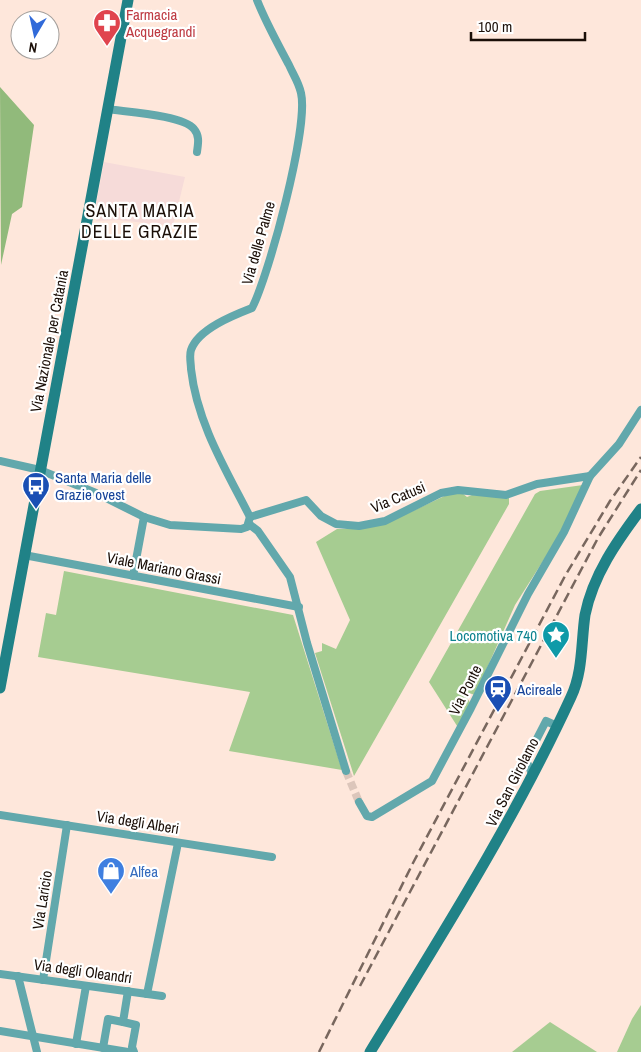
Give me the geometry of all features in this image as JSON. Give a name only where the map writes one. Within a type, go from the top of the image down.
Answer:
[{"type":"main road","name":"Via Nazionale per Catania","points":[[0,688],[128,0]]},
{"type":"main road","name":"Via San Girolamo","points":[[370,1052],[495,848],[533,776],[577,680],[585,616],[595,584],[617,542],[641,509]]},
{"type":"street","name":"Via delle Palme","points":[[249,520],[203,422],[193,389],[190,358],[192,347],[211,328],[226,317],[252,308],[255,302],[266,272],[299,138],[302,95],[258,0]]},
{"type":"street","points":[[107,109],[173,119],[189,124],[197,134],[197,152]]},
{"type":"street","points":[[590,476],[619,444],[641,410]]},
{"type":"street","name":"Via Catusi","points":[[0,461],[40,470],[96,493],[144,517],[179,525],[241,529],[249,520],[306,500],[321,516],[336,524],[359,526],[385,520],[441,493],[458,490],[506,495],[537,484],[590,476]]},
{"type":"street","name":"Via Ponte","points":[[359,802],[367,816],[372,817],[432,781],[472,708],[528,594],[564,532],[590,476]]},
{"type":"street","points":[[133,576],[144,517]]},
{"type":"street","points":[[249,520],[290,577],[346,771]]},
{"type":"street","name":"Viale Mariano Grassi","points":[[24,555],[299,607]]},
{"type":"street","points":[[533,776],[526,760],[546,721],[557,726]]},
{"type":"street","name":"Via degli Alberi","points":[[0,815],[272,857]]},
{"type":"street","name":"Via Laricio","points":[[44,980],[67,825]]},
{"type":"street","points":[[147,994],[178,842]]},
{"type":"street","name":"Via degli Oleandri","points":[[0,975],[162,996]]},
{"type":"street","points":[[18,976],[37,1052]]},
{"type":"street","points":[[67,1052],[72,1043],[86,986]]},
{"type":"street","points":[[123,1022],[128,992]]},
{"type":"street","points":[[103,1048],[108,1019],[136,1025],[132,1046],[134,1052]]},
{"type":"street","points":[[0,1031],[72,1043],[91,1049],[103,1048],[128,1052]]},
{"type":"shaded area","points":[[104,162],[185,177],[173,226],[118,220],[96,221],[97,218],[94,218],[98,212],[95,211]]},
{"type":"green space","points":[[0,87],[34,125],[22,207],[12,214],[1,265]]},
{"type":"green space","points":[[583,485],[562,531],[515,605],[475,695],[469,693],[467,698],[471,704],[459,729],[429,682],[535,494],[540,491]]},
{"type":"green space","points":[[451,493],[462,493],[467,497],[472,495],[509,498],[509,504],[354,776],[315,653],[322,651],[322,643],[336,649],[350,620],[316,542],[337,529],[361,529],[387,523]]},
{"type":"green space","points":[[64,571],[293,615],[342,770],[229,751],[250,692],[38,657],[46,613],[56,615]]},
{"type":"green space","points":[[641,1005],[641,1052],[617,1052],[632,1019]]},
{"type":"green space","points":[[550,1022],[597,1052],[512,1052]]},
{"type":"tunnel","points":[[346,771],[359,802]]},
{"type":"railway","points":[[319,1052],[413,863],[565,576],[610,501],[641,457]]},
{"type":"railway","points":[[360,986],[598,538],[641,470]]},
{"type":"place","name":"Farmacia Acquegrandi","points":[[107,47]]},
{"type":"place","name":"Santa Maria delle Grazie ovest","points":[[36,510]]},
{"type":"place","name":"Locomotiva 740","points":[[556,659]]},
{"type":"place","name":"Acireale","points":[[498,713]]},
{"type":"place","name":"Alfea","points":[[111,895]]},
{"type":"district","name":"SANTA MARIA DELLE GRAZIE","points":[[140,220]]}]
